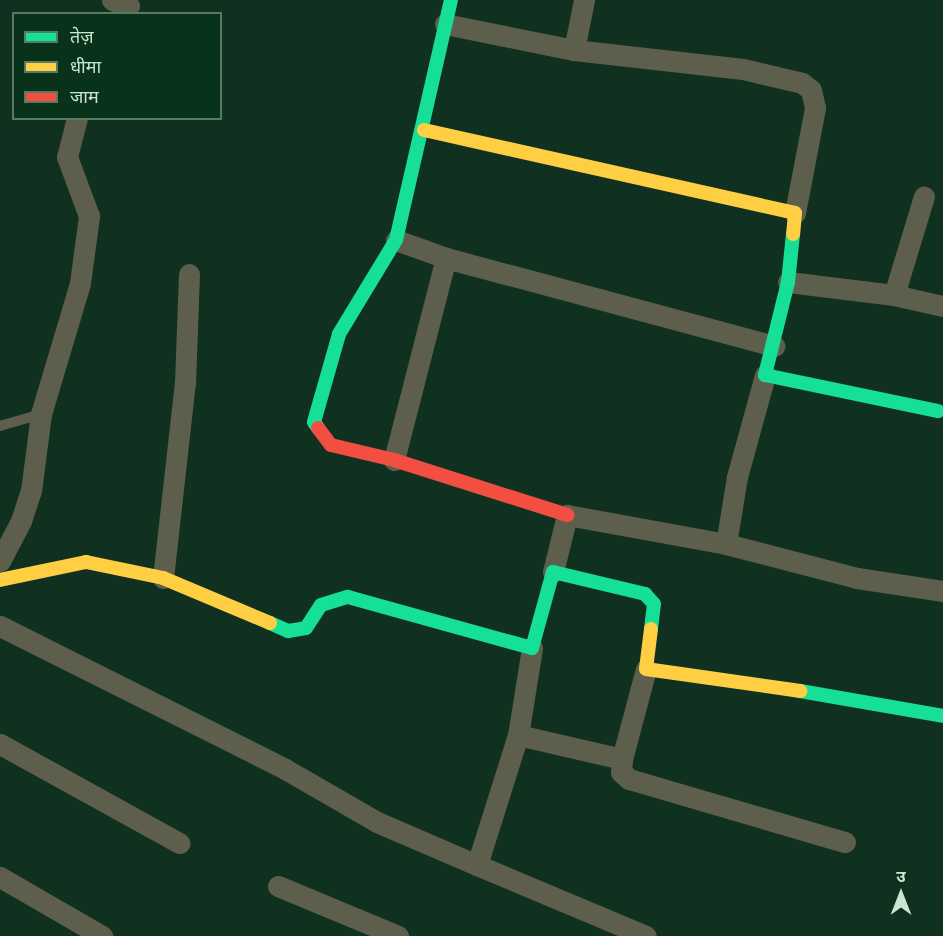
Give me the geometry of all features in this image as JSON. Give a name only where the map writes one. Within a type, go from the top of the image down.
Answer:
[{"type":"street","points":[[451,0],[424,130],[396,240],[339,334],[326,370],[314,422],[331,445],[394,460],[567,515],[726,544],[857,578],[943,591]]},
{"type":"street","points":[[574,50],[584,0]]},
{"type":"street","points":[[445,24],[574,50],[742,69],[796,81],[811,90],[815,108],[795,213],[788,282],[774,346],[737,477],[726,544]]},
{"type":"street","points":[[0,561],[21,521],[31,491],[41,414],[72,315],[85,254],[89,216],[68,157],[77,120]]},
{"type":"street","points":[[424,130],[795,213]]},
{"type":"street","points":[[894,295],[924,196]]},
{"type":"street","points":[[396,240],[446,258],[774,346]]},
{"type":"street","points":[[394,460],[446,258]]},
{"type":"street","points":[[163,578],[185,383],[189,274]]},
{"type":"street","points":[[788,282],[894,295],[943,306]]},
{"type":"street","points":[[765,375],[938,411]]},
{"type":"street","points":[[477,865],[518,735],[532,648],[567,515]]},
{"type":"street","points":[[0,580],[86,562],[163,578],[288,631],[306,628],[321,605],[348,597],[532,648]]},
{"type":"street","points":[[553,572],[645,594],[654,604],[646,669],[622,759],[621,772],[629,778],[845,842]]},
{"type":"street","points":[[0,626],[285,769],[377,822],[646,936]]},
{"type":"street","points":[[646,669],[885,703],[943,716]]},
{"type":"street","points":[[518,735],[622,759]]},
{"type":"street","points":[[0,744],[179,843]]},
{"type":"street","points":[[0,877],[102,936]]},
{"type":"street","points":[[278,886],[398,936]]},
{"type":"lane","points":[[0,426],[41,414]]},
{"type":"traffic: fast","points":[[318,428],[314,422],[339,334],[396,240],[451,0]]},
{"type":"traffic: fast","points":[[793,234],[788,282],[765,375],[938,411]]},
{"type":"traffic: fast","points":[[270,623],[288,631],[306,628],[321,605],[348,597],[532,648],[553,572],[645,594],[654,604],[651,629]]},
{"type":"traffic: fast","points":[[800,691],[943,716]]},
{"type":"traffic: slow","points":[[424,130],[795,213],[793,234]]},
{"type":"traffic: slow","points":[[0,580],[86,562],[163,578],[270,623]]},
{"type":"traffic: slow","points":[[651,629],[646,669],[800,691]]},
{"type":"traffic: jam","points":[[318,428],[331,445],[394,460],[567,515]]}]
